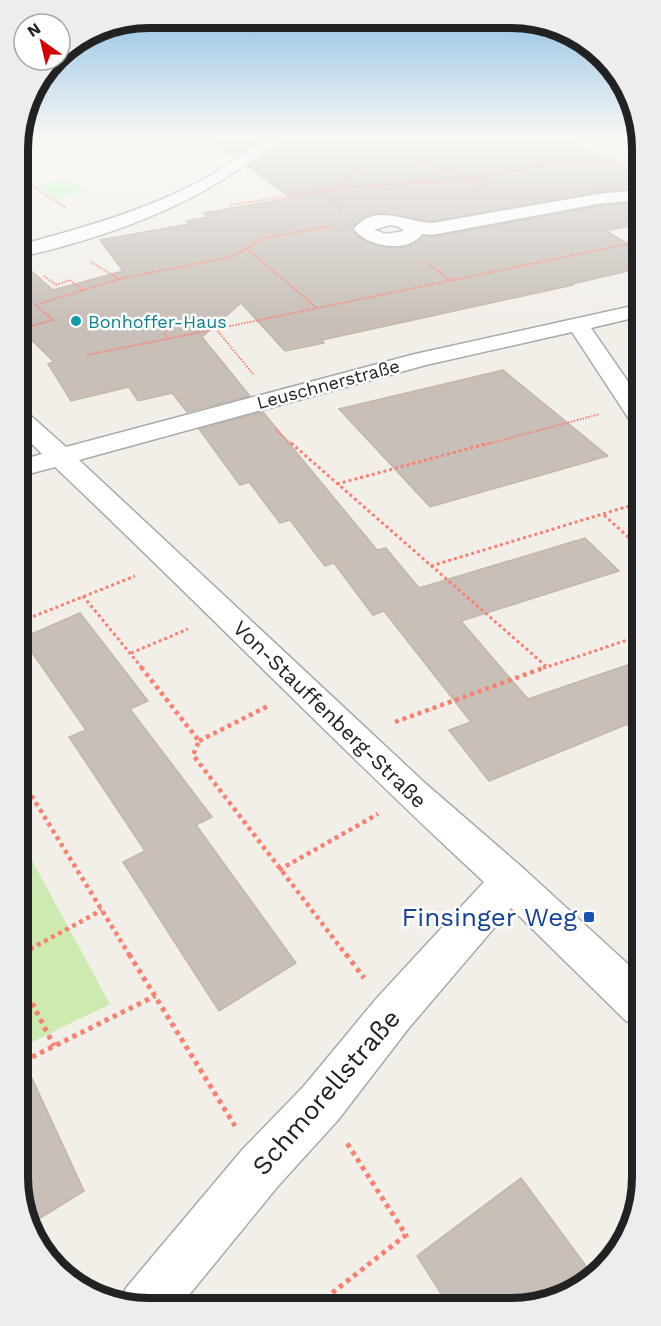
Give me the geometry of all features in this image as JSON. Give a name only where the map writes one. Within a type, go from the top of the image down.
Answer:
[{"type":"street","points":[[29,247],[96,228],[174,199]]},
{"type":"street","points":[[365,227],[372,222],[390,220],[404,222],[414,228],[432,229],[599,199]]},
{"type":"street","name":"Leuschnerstraße","points":[[29,466],[423,359],[632,312]]},
{"type":"street","points":[[578,324],[632,405]]},
{"type":"street","name":"Von-Stauffenberg-Straße","points":[[29,427],[172,561],[413,794],[510,881],[632,997]]},
{"type":"street","name":"Schmorellstraße","points":[[152,1298],[260,1168],[321,1103],[392,1014],[510,881]]},
{"type":"path","points":[[52,199],[96,228]]},
{"type":"path","points":[[167,202],[196,210],[269,199]]},
{"type":"path","points":[[29,327],[53,320],[35,305],[119,279],[231,257],[264,238],[329,226],[365,227]]},
{"type":"path","points":[[87,355],[632,243]]},
{"type":"path","points":[[246,248],[317,308]]},
{"type":"path","points":[[42,274],[56,285],[70,280],[84,291]]},
{"type":"path","points":[[216,329],[274,398]]},
{"type":"path","points":[[164,333],[168,339]]},
{"type":"path","points":[[250,404],[337,484],[547,667]]},
{"type":"path","points":[[337,484],[632,410]]},
{"type":"path","points":[[431,566],[632,505]]},
{"type":"path","points":[[603,514],[632,541]]},
{"type":"path","points":[[29,618],[172,561]]},
{"type":"path","points":[[83,596],[184,719],[199,741]]},
{"type":"path","points":[[131,653],[225,614]]},
{"type":"path","points":[[354,735],[632,638]]},
{"type":"path","points":[[303,689],[199,741],[193,755],[279,870],[392,1014]]},
{"type":"path","points":[[28,792],[260,1168]]},
{"type":"path","points":[[279,870],[413,794]]},
{"type":"path","points":[[28,949],[102,910]]},
{"type":"path","points":[[28,995],[54,1046]]},
{"type":"path","points":[[28,1059],[155,996]]},
{"type":"path","points":[[321,1103],[406,1235],[326,1298]]},
{"type":"green space","points":[[28,854],[110,1004],[28,1044]]},
{"type":"building","points":[[286,199],[559,199],[432,221],[380,213],[361,219],[352,227],[352,231],[367,242],[398,248],[409,246],[423,236],[432,237],[598,206],[632,203],[632,225],[606,231],[632,246],[632,270],[322,340],[324,343],[285,351],[241,303],[202,337],[250,396],[187,412],[172,393],[138,401],[129,387],[71,401],[48,364],[54,362],[29,338],[29,269],[53,290],[123,271],[100,240],[189,224],[186,221],[208,217],[204,213]]},
{"type":"building","points":[[503,370],[608,456],[430,507],[339,409]]},
{"type":"building","points":[[263,412],[377,550],[386,548],[419,588],[585,538],[619,571],[461,621],[528,699],[632,663],[632,722],[489,781],[449,730],[471,722],[384,611],[373,615],[334,563],[325,566],[290,520],[280,523],[249,482],[240,485],[199,429]]},
{"type":"building","points":[[80,613],[148,701],[130,709],[212,817],[196,825],[296,963],[219,1011],[123,862],[145,851],[69,737],[86,730],[29,647],[29,635]]},
{"type":"building","points":[[28,1070],[84,1191],[37,1220],[28,1177]]},
{"type":"building","points":[[521,1178],[589,1270],[565,1285],[543,1293],[512,1298],[444,1298],[417,1256]]},
{"type":"place","name":"Bonhoffer-Haus","points":[[76,321]]},
{"type":"place","name":"Finsinger Weg","points":[[589,917]]}]
